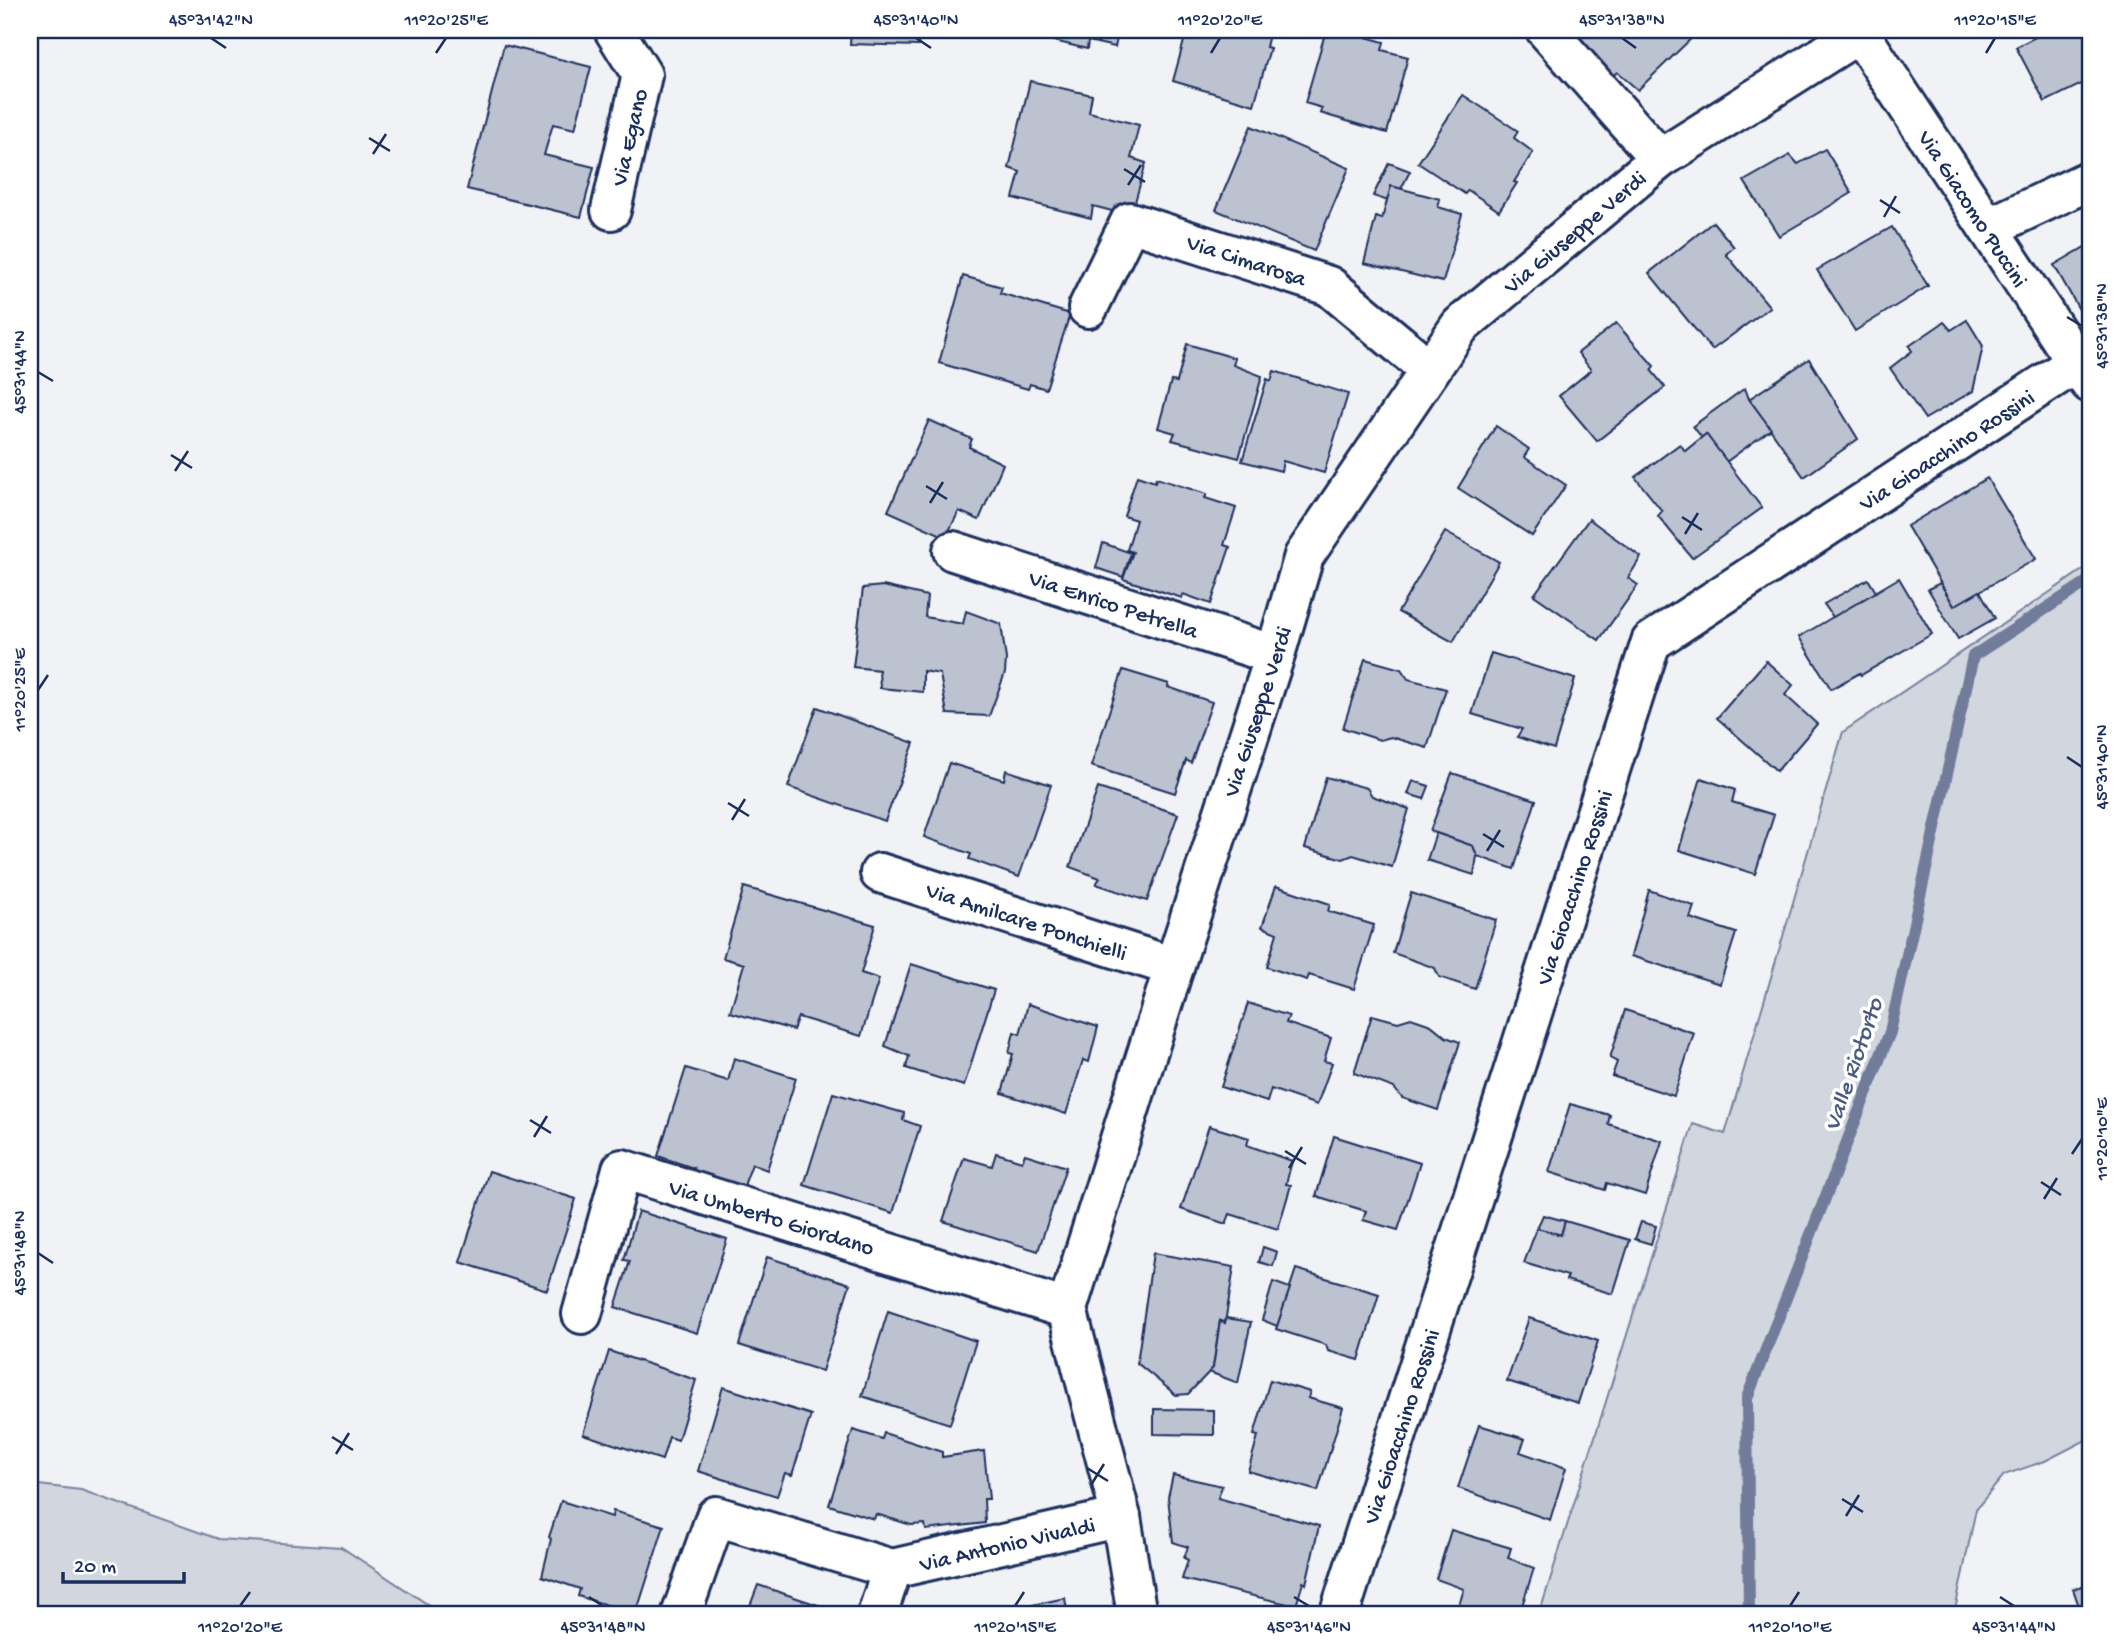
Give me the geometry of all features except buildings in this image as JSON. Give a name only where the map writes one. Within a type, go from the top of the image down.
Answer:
[{"type":"street","name":"Via Egano","points":[[611,210],[642,75],[614,30]]},
{"type":"street","points":[[1546,30],[1660,159]]},
{"type":"street","name":"Via Giuseppe Verdi","points":[[1067,1309],[1275,656],[1304,556],[1460,326],[1660,159],[1861,31]]},
{"type":"street","name":"Via Giacomo Puccini","points":[[1861,31],[2083,373]]},
{"type":"street","points":[[1988,228],[2090,180]]},
{"type":"street","name":"Via Cimarosa","points":[[1088,308],[1130,222],[1329,286],[1430,370]]},
{"type":"street","name":"Via Gioacchino Rossini","points":[[1339,1615],[1651,642],[2083,373]]},
{"type":"street","name":"Via Enrico Petrella","points":[[953,551],[1275,656]]},
{"type":"street","name":"Via Amilcare Ponchielli","points":[[880,873],[1174,967]]},
{"type":"street","name":"Via Umberto Giordano","points":[[582,1314],[622,1169],[1067,1309]]},
{"type":"street","points":[[1067,1309],[1121,1517],[1137,1615]]},
{"type":"street","name":"Via Antonio Vivaldi","points":[[681,1615],[716,1517],[892,1569],[1121,1517]]},
{"type":"street","name":"Via Antonio Vivaldi","points":[[877,1615],[892,1569]]},
{"type":"shaded area","points":[[2090,565],[2090,1438],[2045,1461],[2004,1475],[1976,1509],[1954,1615],[1539,1615],[1693,1124],[1725,1134],[1843,732]]},
{"type":"shaded area","points":[[30,1484],[81,1490],[218,1539],[341,1547],[436,1610],[438,1615],[30,1615]]},
{"type":"waterway","name":"Valle Riotorto","points":[[1749,1615],[1747,1398],[1890,1032],[1973,656],[2090,580]]}]
